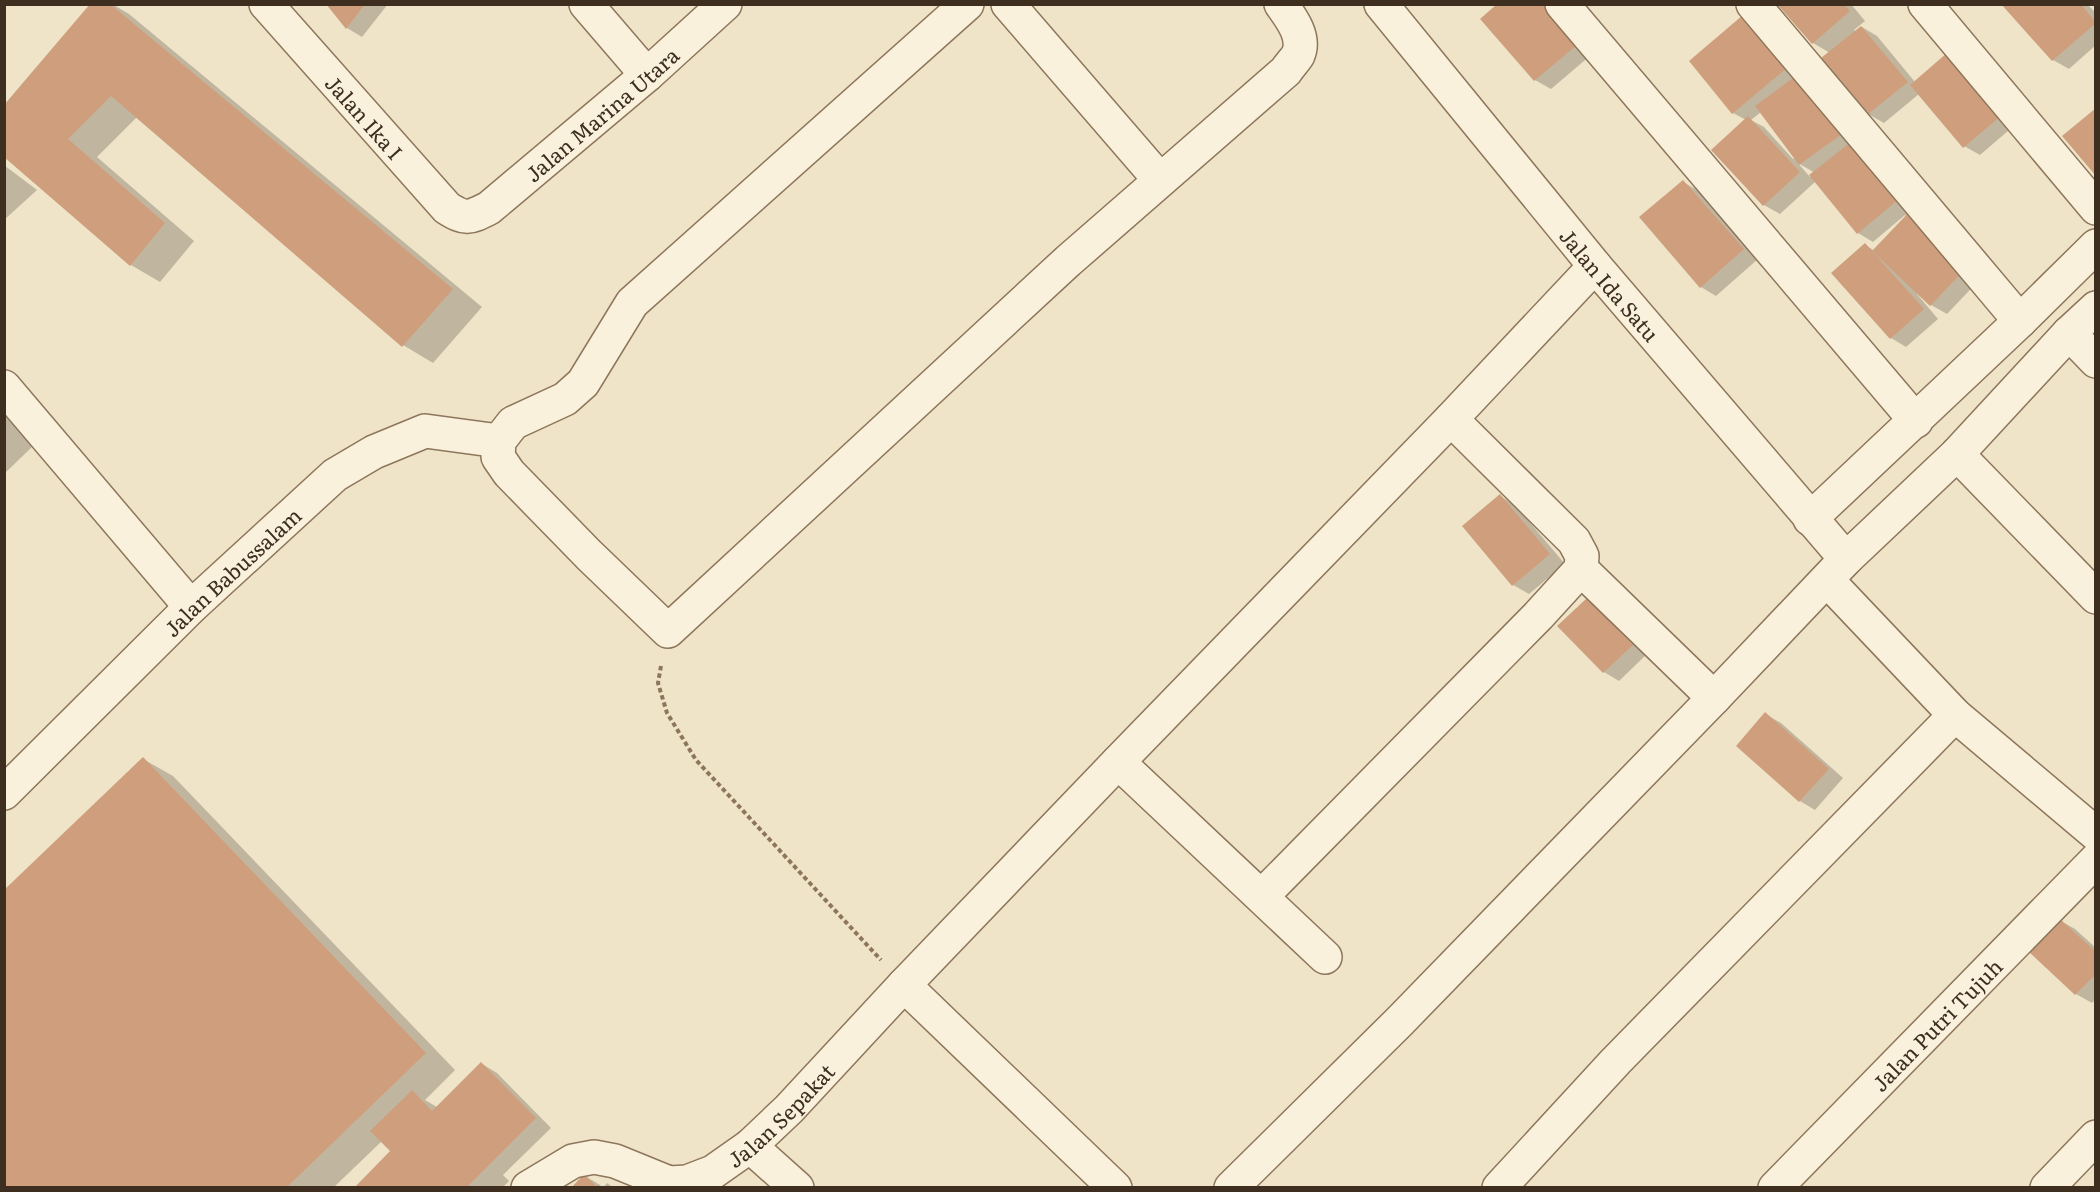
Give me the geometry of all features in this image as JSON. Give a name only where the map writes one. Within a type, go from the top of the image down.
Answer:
[{"type":"street","name":"Jalan Ika I","points":[[266,4],[447,208],[461,217],[472,217]]},
{"type":"street","points":[[586,4],[647,75]]},
{"type":"street","name":"Jalan Marina Utara","points":[[472,217],[489,208],[647,75],[725,4]]},
{"type":"street","points":[[967,4],[632,303],[583,383],[565,399],[513,423],[499,441],[498,458],[509,473],[668,631],[1059,269],[1286,71],[1298,54],[1300,42],[1292,20],[1281,4]]},
{"type":"street","points":[[1008,4],[1160,180]]},
{"type":"street","name":"Jalan Ida Satu","points":[[1381,4],[1595,266],[1810,519],[1836,569],[1955,715],[2096,834]]},
{"type":"street","points":[[1562,4],[1916,421]]},
{"type":"street","points":[[1753,4],[2020,321]]},
{"type":"street","points":[[1925,4],[2096,208]]},
{"type":"street","points":[[1810,519],[1916,421],[2096,246]]},
{"type":"street","name":"Jalan Sepakat","points":[[528,1188],[573,1161],[594,1157],[615,1161],[669,1183],[687,1182],[713,1172],[750,1146],[789,1109],[904,985],[1118,762],[1452,419],[1595,266]]},
{"type":"street","points":[[1232,1188],[1399,1022],[1836,569],[1957,454],[2069,333],[2096,308]]},
{"type":"street","points":[[2069,333],[2096,361]]},
{"type":"street","points":[[4,387],[191,607]]},
{"type":"street","points":[[1262,896],[1538,616],[1581,569],[1582,556],[1574,541],[1452,419]]},
{"type":"street","name":"Jalan Babussalam","points":[[4,793],[191,607],[336,475],[374,452],[425,431],[499,441]]},
{"type":"street","points":[[1957,454],[2096,597]]},
{"type":"street","points":[[1581,569],[1714,698]]},
{"type":"street","points":[[1499,1188],[1624,1053],[1955,715]]},
{"type":"street","points":[[1118,762],[1325,957]]},
{"type":"street","name":"Jalan Putri Tujuh","points":[[1775,1188],[2096,860]]},
{"type":"street","points":[[904,985],[1115,1188]]},
{"type":"street","points":[[2047,1188],[2096,1137]]},
{"type":"street","points":[[750,1146],[797,1188]]},
{"type":"path","points":[[668,631],[658,683],[667,713],[696,760],[904,985]]},
{"type":"building","points":[[90,4],[110,4],[453,289],[402,347],[111,96],[68,139],[165,223],[130,266],[4,157],[4,105]]},
{"type":"building","points":[[326,4],[365,4],[346,29]]},
{"type":"building","points":[[1497,4],[1542,4],[1577,45],[1534,81],[1480,19]]},
{"type":"building","points":[[1777,4],[1844,4],[1850,11],[1812,44]]},
{"type":"building","points":[[2001,4],[2081,4],[2096,23],[2052,61]]},
{"type":"building","points":[[1743,15],[1787,68],[1732,114],[1689,61]]},
{"type":"building","points":[[1861,26],[1908,82],[1867,115],[1821,58]]},
{"type":"building","points":[[1955,46],[2009,109],[1963,148],[1910,85]]},
{"type":"building","points":[[1805,69],[1849,129],[1799,165],[1755,106]]},
{"type":"building","points":[[2096,108],[2096,176],[2062,136]]},
{"type":"building","points":[[1748,116],[1800,172],[1763,206],[1711,150]]},
{"type":"building","points":[[1852,141],[1899,199],[1857,234],[1809,175]]},
{"type":"building","points":[[1683,180],[1744,249],[1700,288],[1639,217]]},
{"type":"building","points":[[1912,209],[1970,264],[1930,306],[1872,251]]},
{"type":"building","points":[[1865,243],[1924,309],[1890,339],[1831,273]]},
{"type":"building","points":[[1500,494],[1550,554],[1512,586],[1462,526]]},
{"type":"building","points":[[1587,598],[1633,645],[1603,673],[1557,626]]},
{"type":"building","points":[[1765,712],[1829,769],[1799,802],[1736,746]]},
{"type":"building","points":[[143,757],[426,1053],[286,1188],[4,1188],[4,890]]},
{"type":"building","points":[[2059,918],[2096,952],[2096,974],[2075,995],[2028,951]]},
{"type":"building","points":[[481,1062],[536,1118],[466,1188],[354,1188],[390,1151],[370,1131],[412,1090],[432,1111]]},
{"type":"building","points":[[584,1174],[598,1188],[571,1188]]}]
